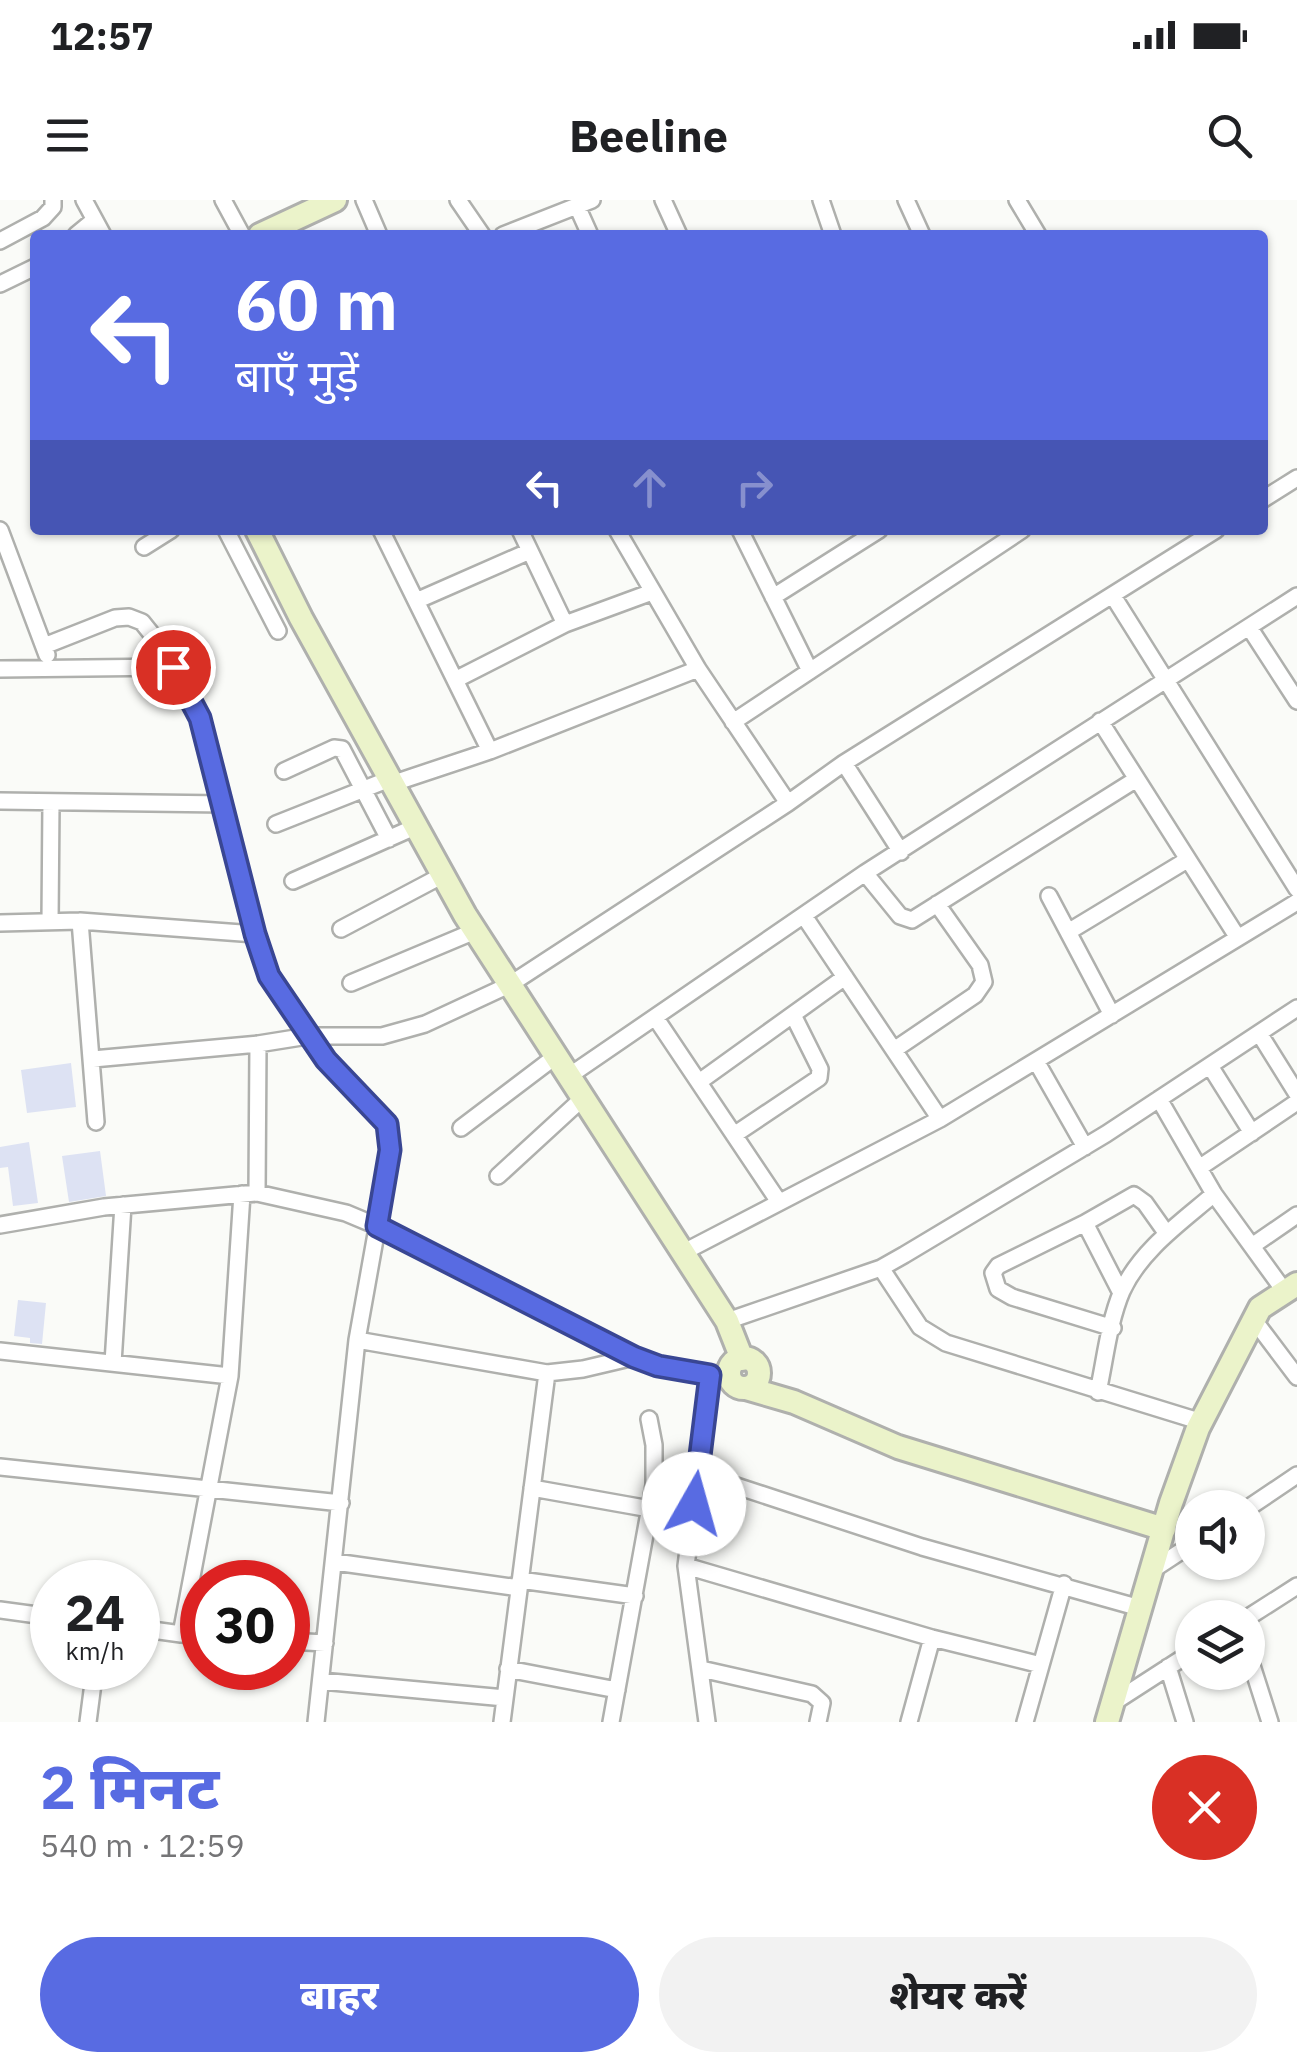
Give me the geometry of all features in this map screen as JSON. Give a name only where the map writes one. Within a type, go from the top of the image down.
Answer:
[{"type":"street","points":[[0,240],[42,218],[53,207],[53,200]]},
{"type":"street","points":[[84,200],[100,230]]},
{"type":"street","points":[[223,200],[239,230]]},
{"type":"street","points":[[271,230],[335,200]]},
{"type":"street","points":[[364,200],[378,230]]},
{"type":"street","points":[[458,200],[479,230]]},
{"type":"street","points":[[663,200],[676,230]]},
{"type":"street","points":[[822,200],[832,230]]},
{"type":"street","points":[[906,200],[920,230]]},
{"type":"street","points":[[1017,200],[1035,230]]},
{"type":"street","points":[[516,230],[584,203],[589,230]]},
{"type":"street","points":[[82,230],[93,220]]},
{"type":"street","points":[[0,284],[30,269]]},
{"type":"street","points":[[1268,496],[1297,478]]},
{"type":"street","points":[[0,530],[52,668]]},
{"type":"street","points":[[144,547],[163,535]]},
{"type":"street","points":[[229,535],[278,630]]},
{"type":"street","points":[[260,535],[300,618],[475,931],[727,1321],[730,1373],[697,1473],[686,1566],[707,1722]]},
{"type":"street","points":[[384,535],[490,751]]},
{"type":"street","points":[[522,535],[565,624]]},
{"type":"street","points":[[620,535],[698,669],[788,803]]},
{"type":"street","points":[[743,535],[810,671]]},
{"type":"street","points":[[774,597],[871,535]]},
{"type":"street","points":[[733,722],[1009,535]]},
{"type":"street","points":[[93,1059],[308,1036],[357,1037],[402,1032],[510,985],[844,763],[1208,535]]},
{"type":"street","points":[[416,601],[530,552]]},
{"type":"street","points":[[455,680],[565,624],[652,592]]},
{"type":"street","points":[[1113,596],[1297,889]]},
{"type":"street","points":[[461,1128],[562,1066],[655,1017],[865,874],[1297,596]]},
{"type":"street","points":[[44,646],[116,618],[129,616],[142,622],[173,667],[200,718],[269,976],[326,1060],[387,1124],[390,1150],[357,1340],[316,1722]]},
{"type":"street","points":[[1249,627],[1290,676],[1297,701]]},
{"type":"street","points":[[0,669],[173,667]]},
{"type":"street","points":[[276,824],[364,789],[490,751],[698,669]]},
{"type":"street","points":[[1100,721],[1238,938]]},
{"type":"street","points":[[284,770],[338,748],[345,752],[389,838]]},
{"type":"street","points":[[844,763],[901,852]]},
{"type":"street","points":[[865,874],[908,921],[1135,780]]},
{"type":"street","points":[[0,800],[224,804]]},
{"type":"street","points":[[50,922],[51,802]]},
{"type":"street","points":[[293,880],[417,826]]},
{"type":"street","points":[[1068,932],[1187,860]]},
{"type":"street","points":[[342,929],[444,875]]},
{"type":"street","points":[[1049,896],[1112,1014]]},
{"type":"street","points":[[682,1252],[940,1119],[1297,902]]},
{"type":"street","points":[[894,1050],[975,995],[984,982],[980,966],[938,904]]},
{"type":"street","points":[[804,916],[940,1119]]},
{"type":"street","points":[[0,923],[80,921],[255,934]]},
{"type":"street","points":[[80,921],[96,1122]]},
{"type":"street","points":[[350,983],[475,931]]},
{"type":"street","points":[[699,1082],[845,978]]},
{"type":"street","points":[[727,1321],[880,1268],[1085,1147],[1297,1008]]},
{"type":"street","points":[[734,1135],[819,1078],[820,1068],[793,1015]]},
{"type":"street","points":[[655,1017],[780,1202]]},
{"type":"street","points":[[1259,1033],[1297,1094]]},
{"type":"street","points":[[195,1560],[230,1376],[250,1194],[258,1044]]},
{"type":"street","points":[[1036,1061],[1085,1147]]},
{"type":"street","points":[[1210,1066],[1252,1133]]},
{"type":"street","points":[[498,1176],[583,1098]]},
{"type":"street","points":[[1110,1712],[1164,1528],[1202,1422],[1260,1308],[1291,1288],[1252,1246],[1214,1194],[1159,1100]]},
{"type":"street","points":[[1199,1168],[1297,1102]]},
{"type":"street","points":[[0,1225],[124,1205],[250,1194],[346,1213],[634,1357],[658,1366],[730,1373],[898,1447],[1164,1528]]},
{"type":"street","points":[[1098,1392],[1121,1293],[1144,1258],[1214,1194]]},
{"type":"street","points":[[1112,1328],[1012,1298],[998,1289],[992,1278],[998,1266],[1085,1224],[1134,1195],[1145,1202],[1167,1234]]},
{"type":"street","points":[[113,1364],[124,1205]]},
{"type":"street","points":[[1252,1246],[1297,1216]]},
{"type":"street","points":[[1085,1224],[1121,1293]]},
{"type":"street","points":[[880,1268],[911,1316],[932,1336],[961,1350],[1202,1422]]},
{"type":"street","points":[[1254,1320],[1297,1376]]},
{"type":"street","points":[[357,1340],[547,1372],[634,1357]]},
{"type":"street","points":[[0,1352],[230,1376]]},
{"type":"street","points":[[502,1722],[547,1372]]},
{"type":"street","points":[[611,1722],[656,1473],[649,1418]]},
{"type":"street","points":[[0,1467],[341,1503]]},
{"type":"street","points":[[697,1473],[922,1546],[1140,1608]]},
{"type":"street","points":[[1265,1497],[1297,1475]]},
{"type":"street","points":[[532,1488],[650,1509]]},
{"type":"street","points":[[1152,1571],[1175,1555]]},
{"type":"street","points":[[335,1562],[635,1596]]},
{"type":"street","points":[[686,1566],[932,1638],[1041,1665]]},
{"type":"street","points":[[1024,1722],[1064,1584]]},
{"type":"street","points":[[1265,1606],[1293,1588],[1297,1608]]},
{"type":"street","points":[[0,1610],[30,1614]]},
{"type":"street","points":[[909,1722],[932,1638]]},
{"type":"street","points":[[310,1642],[325,1643]]},
{"type":"street","points":[[1110,1712],[1175,1663]]},
{"type":"street","points":[[1168,1667],[1184,1722]]},
{"type":"street","points":[[508,1669],[617,1690]]},
{"type":"street","points":[[701,1669],[812,1694],[822,1704],[818,1722]]},
{"type":"street","points":[[321,1681],[505,1698]]},
{"type":"street","points":[[88,1722],[92,1690]]},
{"type":"street","points":[[1260,1690],[1270,1722]]},
{"type":"building","points":[[71,1063],[76,1107],[27,1113],[21,1070]]},
{"type":"building","points":[[29,1142],[38,1203],[13,1206],[8,1167],[0,1168],[0,1147]]},
{"type":"building","points":[[100,1151],[106,1196],[69,1202],[62,1156]]},
{"type":"building","points":[[18,1300],[46,1303],[42,1344],[14,1336]]},
{"type":"route","points":[[173,667],[200,718],[269,976],[326,1060],[387,1124],[390,1150],[377,1226],[634,1357],[658,1366],[710,1375],[694,1504]]}]
